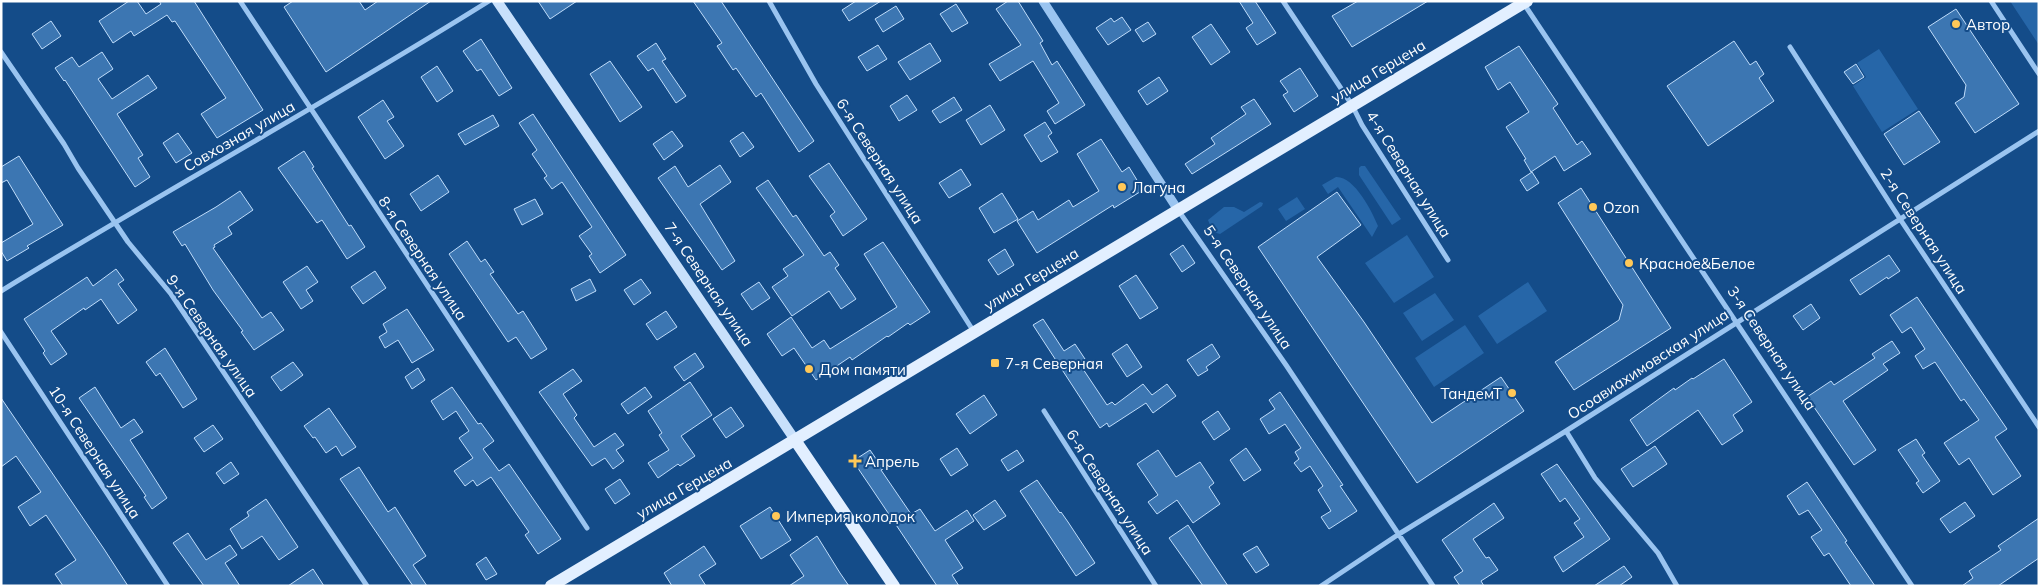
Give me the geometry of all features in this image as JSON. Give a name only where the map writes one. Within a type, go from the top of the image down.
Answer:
[{"type":"main road","name":"7-я Северная улица","points":[[497,1],[894,586]]},
{"type":"main road","name":"улица Герцена","points":[[551,586],[1525,2]]},
{"type":"street","name":"8-я Северная улица","points":[[240,1],[587,528]]},
{"type":"street","name":"Совхозная улица","points":[[1,291],[115,221],[310,110],[489,1]]},
{"type":"street","name":"6-я Северная улица","points":[[769,1],[816,84],[974,332]]},
{"type":"street","name":"5-я Северная улица","points":[[1043,1],[1178,210],[1269,341],[1433,586]]},
{"type":"street","name":"4-я Северная улица","points":[[1284,1],[1352,105],[1362,124],[1448,260]]},
{"type":"street","points":[[1991,1],[2039,74]]},
{"type":"street","name":"3-я Северная улица","points":[[1525,2],[1912,586]]},
{"type":"street","name":"2-я Северная улица","points":[[1790,47],[1900,219],[2039,427]]},
{"type":"street","name":"9-я Северная улица","points":[[1,52],[140,259],[171,294],[367,586]]},
{"type":"street","name":"Осоавиахимовская улица","points":[[1321,586],[1399,534],[1566,431],[2039,131]]},
{"type":"street","name":"10-я Северная улица","points":[[1,332],[168,586]]},
{"type":"street","name":"6-я Северная улица","points":[[1044,412],[1156,586]]},
{"type":"street","points":[[1566,431],[1595,478],[1658,553],[1677,586]]},
{"type":"shaded area","points":[[2010,1],[2039,1],[2039,45]]},
{"type":"shaded area","points":[[1879,49],[1918,109],[1882,132],[1853,86],[1866,77],[1857,63]]},
{"type":"shaded area","points":[[1365,166],[1401,219],[1392,225],[1359,175],[1359,168]]},
{"type":"shaded area","points":[[1336,177],[1343,178],[1356,188],[1367,204],[1378,226],[1372,237],[1338,187],[1328,194],[1322,185]]},
{"type":"shaded area","points":[[1297,197],[1305,209],[1286,221],[1278,209]]},
{"type":"shaded area","points":[[1260,202],[1263,203],[1262,206],[1220,234],[1213,232],[1208,220],[1224,207],[1234,207],[1244,212]]},
{"type":"shaded area","points":[[1407,235],[1434,277],[1394,303],[1365,263]]},
{"type":"shaded area","points":[[1528,282],[1547,311],[1497,344],[1478,316]]},
{"type":"shaded area","points":[[1435,293],[1454,320],[1422,341],[1403,313]]},
{"type":"shaded area","points":[[1465,325],[1484,353],[1434,387],[1415,358]]},
{"type":"building","points":[[129,1],[137,1],[146,14],[161,4],[159,1],[194,1],[263,110],[217,138],[201,114],[226,98],[175,21],[172,22],[167,15],[134,36],[131,31],[113,43],[99,21]]},
{"type":"building","points":[[293,1],[359,1],[365,10],[378,1],[431,1],[326,72],[284,7]]},
{"type":"building","points":[[538,1],[577,1],[550,19]]},
{"type":"building","points":[[693,1],[721,1],[814,141],[799,152],[761,93],[756,97],[736,68],[733,70],[717,46],[722,43]]},
{"type":"building","points":[[856,1],[881,1],[849,21],[842,10]]},
{"type":"building","points":[[1008,1],[1018,1],[1043,41],[1040,43],[1052,65],[1057,61],[1085,105],[1055,124],[1047,111],[1059,103],[1033,61],[1000,81],[989,64],[1021,45],[996,9]]},
{"type":"building","points":[[1239,1],[1255,1],[1276,33],[1257,45],[1246,28],[1253,23]]},
{"type":"building","points":[[1358,1],[1428,1],[1352,47],[1332,16]]},
{"type":"building","points":[[956,4],[968,23],[952,32],[940,14]]},
{"type":"building","points":[[896,6],[904,19],[883,32],[875,19]]},
{"type":"building","points":[[1956,9],[2019,104],[1975,133],[1955,103],[1964,97],[1966,85],[1928,27]]},
{"type":"building","points":[[1122,17],[1131,30],[1108,45],[1096,28],[1111,18],[1114,22]]},
{"type":"building","points":[[51,21],[61,36],[42,49],[32,34]]},
{"type":"building","points":[[1148,22],[1156,34],[1143,42],[1135,30]]},
{"type":"building","points":[[1211,24],[1230,52],[1211,65],[1192,37]]},
{"type":"building","points":[[481,39],[512,88],[499,96],[481,69],[477,71],[463,51]]},
{"type":"building","points":[[1734,41],[1750,65],[1756,61],[1764,74],[1759,78],[1774,101],[1708,146],[1667,86]]},
{"type":"building","points":[[656,43],[666,59],[662,61],[686,96],[676,103],[653,68],[648,71],[637,56]]},
{"type":"building","points":[[930,43],[941,61],[910,80],[898,62]]},
{"type":"building","points":[[878,45],[887,59],[867,71],[858,57]]},
{"type":"building","points":[[1519,46],[1558,104],[1553,108],[1577,145],[1582,141],[1591,154],[1564,171],[1555,156],[1531,172],[1524,160],[1526,159],[1506,127],[1529,112],[1510,82],[1498,90],[1485,67]]},
{"type":"building","points":[[102,52],[113,69],[98,79],[112,99],[148,75],[157,88],[117,114],[143,155],[138,158],[150,177],[135,187],[65,80],[55,68],[72,57],[79,67]]},
{"type":"building","points":[[610,61],[642,107],[620,122],[590,74]]},
{"type":"building","points":[[1856,64],[1864,77],[1853,84],[1844,72]]},
{"type":"building","points":[[437,66],[453,91],[437,102],[421,77]]},
{"type":"building","points":[[1300,68],[1318,96],[1294,112],[1283,95],[1288,92],[1280,81]]},
{"type":"building","points":[[1159,77],[1168,91],[1147,105],[1138,91]]},
{"type":"building","points":[[907,95],[917,110],[899,121],[890,106]]},
{"type":"building","points":[[954,97],[962,110],[940,123],[932,111]]},
{"type":"building","points":[[1254,99],[1271,124],[1192,174],[1185,164],[1215,144],[1211,138],[1246,114],[1241,107]]},
{"type":"building","points":[[383,100],[394,117],[387,121],[404,146],[385,159],[358,117]]},
{"type":"building","points":[[990,105],[1005,130],[981,145],[966,120]]},
{"type":"building","points":[[1919,111],[1940,142],[1904,165],[1884,134]]},
{"type":"building","points":[[533,114],[626,255],[600,273],[589,256],[592,254],[579,236],[592,227],[562,182],[552,189],[544,178],[547,176],[532,154],[537,150],[519,123]]},
{"type":"building","points":[[493,115],[499,126],[465,145],[458,134]]},
{"type":"building","points":[[1045,122],[1052,133],[1048,136],[1058,152],[1041,162],[1024,135]]},
{"type":"building","points":[[672,131],[683,146],[664,160],[653,144]]},
{"type":"building","points":[[743,132],[754,147],[740,157],[730,141]]},
{"type":"building","points":[[178,133],[192,153],[176,163],[163,143]]},
{"type":"building","points":[[1101,139],[1122,172],[1129,167],[1143,190],[1114,208],[1113,205],[1037,253],[1017,221],[1033,211],[1038,220],[1069,200],[1073,207],[1099,191],[1077,154]]},
{"type":"building","points":[[304,151],[314,167],[312,168],[349,226],[351,225],[365,247],[347,259],[322,220],[317,223],[278,168]]},
{"type":"building","points":[[19,156],[63,225],[27,246],[29,248],[7,261],[1,251],[1,243],[33,224],[7,180],[1,183],[1,167]]},
{"type":"building","points":[[829,163],[867,219],[843,236],[830,216],[835,212],[809,176]]},
{"type":"building","points":[[720,165],[731,182],[700,204],[735,261],[722,270],[658,178],[675,166],[688,187]]},
{"type":"building","points":[[961,169],[971,185],[949,198],[939,183]]},
{"type":"building","points":[[1532,172],[1539,183],[1527,191],[1520,180]]},
{"type":"building","points":[[438,175],[449,192],[421,211],[410,194]]},
{"type":"building","points":[[768,180],[793,217],[796,215],[824,256],[830,252],[839,265],[835,268],[856,299],[841,309],[829,291],[792,316],[772,287],[788,276],[783,269],[804,255],[756,188]]},
{"type":"building","points":[[1581,188],[1671,328],[1574,390],[1555,362],[1619,320],[1623,305],[1558,203]]},
{"type":"building","points":[[240,191],[253,210],[228,227],[232,234],[214,245],[215,247],[213,248],[262,318],[271,312],[284,330],[254,350],[241,332],[243,331],[213,290],[185,244],[182,246],[173,232]]},
{"type":"building","points":[[1337,192],[1361,225],[1317,257],[1364,322],[1432,423],[1501,377],[1524,411],[1417,483],[1258,247]]},
{"type":"building","points":[[1002,193],[1018,219],[994,233],[979,208]]},
{"type":"building","points":[[535,199],[543,214],[522,225],[514,209]]},
{"type":"building","points":[[467,241],[481,262],[485,259],[494,272],[490,274],[518,314],[523,311],[547,349],[531,359],[516,337],[508,342],[449,254]]},
{"type":"building","points":[[883,242],[930,312],[910,325],[908,323],[852,360],[850,357],[816,380],[794,348],[782,356],[767,334],[791,317],[812,348],[824,340],[830,349],[897,307],[864,254]]},
{"type":"building","points":[[1183,245],[1195,263],[1182,272],[1170,254]]},
{"type":"building","points":[[1005,249],[1014,265],[998,275],[988,260]]},
{"type":"building","points":[[1889,255],[1900,271],[1888,279],[1887,277],[1860,295],[1850,280]]},
{"type":"building","points":[[307,266],[318,282],[306,290],[313,301],[301,309],[283,282]]},
{"type":"building","points":[[116,269],[124,280],[118,284],[137,310],[118,324],[101,299],[85,310],[84,308],[51,331],[67,354],[51,365],[43,353],[45,351],[24,319],[87,277],[93,286]]},
{"type":"building","points":[[375,271],[386,288],[363,304],[351,287]]},
{"type":"building","points":[[1136,275],[1158,308],[1140,319],[1119,286]]},
{"type":"building","points":[[590,279],[596,291],[576,301],[571,289]]},
{"type":"building","points":[[641,279],[651,293],[634,305],[624,290]]},
{"type":"building","points":[[759,282],[770,298],[752,310],[741,294]]},
{"type":"building","points":[[1917,297],[2007,429],[1995,437],[2021,476],[1993,495],[1969,458],[1959,465],[1944,443],[1979,420],[1964,399],[1961,401],[1935,362],[1923,369],[1915,356],[1925,349],[1911,327],[1902,333],[1890,315]]},
{"type":"building","points":[[1811,304],[1820,318],[1803,330],[1793,316]]},
{"type":"building","points":[[407,309],[434,350],[412,363],[398,340],[385,348],[379,337],[387,332],[383,324]]},
{"type":"building","points":[[666,311],[677,327],[657,340],[646,324]]},
{"type":"building","points":[[1043,319],[1064,351],[1075,344],[1085,359],[1079,363],[1107,405],[1112,402],[1115,405],[1143,384],[1152,395],[1167,384],[1176,396],[1153,413],[1146,403],[1109,427],[1107,423],[1100,428],[1033,325]]},
{"type":"building","points":[[1892,341],[1900,353],[1883,364],[1888,370],[1843,401],[1876,450],[1854,465],[1807,397],[1831,381],[1834,385],[1875,358],[1872,354]]},
{"type":"building","points":[[1127,344],[1142,367],[1127,377],[1112,354]]},
{"type":"building","points":[[1212,344],[1220,357],[1206,367],[1208,370],[1198,376],[1187,360]]},
{"type":"building","points":[[165,348],[197,399],[183,408],[160,373],[156,376],[146,362]]},
{"type":"building","points":[[695,353],[704,367],[684,381],[674,367]]},
{"type":"building","points":[[1724,359],[1752,402],[1733,415],[1743,431],[1722,445],[1698,410],[1647,446],[1630,420],[1674,388],[1675,390]]},
{"type":"building","points":[[293,362],[303,375],[281,391],[271,377]]},
{"type":"building","points":[[418,368],[425,380],[412,389],[405,377]]},
{"type":"building","points":[[573,369],[582,381],[563,394],[577,415],[574,418],[594,447],[615,433],[624,445],[616,450],[624,461],[613,469],[605,458],[592,466],[539,392]]},
{"type":"building","points":[[690,382],[712,415],[681,436],[695,456],[680,466],[678,464],[658,478],[648,463],[669,450],[659,435],[662,433],[648,411]]},
{"type":"building","points":[[95,387],[121,428],[134,419],[143,432],[130,440],[167,498],[152,509],[144,497],[146,496],[79,398]]},
{"type":"building","points":[[452,387],[478,424],[481,423],[494,441],[483,449],[499,471],[509,464],[561,539],[538,554],[525,535],[529,532],[491,477],[477,486],[473,480],[465,486],[454,471],[473,458],[459,438],[469,431],[456,411],[443,420],[431,401]]},
{"type":"building","points":[[645,387],[652,397],[628,414],[621,404]]},
{"type":"building","points":[[1280,392],[1343,485],[1340,486],[1357,511],[1329,529],[1321,517],[1331,511],[1318,490],[1323,486],[1310,466],[1301,472],[1294,463],[1299,459],[1295,452],[1301,448],[1285,424],[1269,434],[1260,419],[1275,409],[1269,400]]},
{"type":"building","points":[[984,395],[997,415],[970,434],[956,414]]},
{"type":"building","points":[[1,398],[128,586],[63,586],[55,574],[76,560],[46,515],[30,526],[18,507],[41,492],[16,456],[1,467]]},
{"type":"building","points":[[731,407],[744,426],[726,438],[713,419]]},
{"type":"building","points":[[329,408],[356,447],[342,456],[336,446],[326,453],[315,437],[313,438],[304,426]]},
{"type":"building","points":[[1218,411],[1230,429],[1214,440],[1202,422]]},
{"type":"building","points":[[213,425],[223,439],[204,452],[194,438]]},
{"type":"building","points":[[1916,439],[1925,453],[1922,455],[1940,481],[1923,493],[1916,483],[1919,481],[1898,450]]},
{"type":"building","points":[[1655,446],[1667,464],[1633,487],[1621,469]]},
{"type":"building","points":[[957,448],[968,465],[951,476],[940,459]]},
{"type":"building","points":[[1246,448],[1261,470],[1244,481],[1230,460]]},
{"type":"building","points":[[870,450],[883,469],[881,470],[911,514],[920,509],[935,531],[967,510],[974,521],[945,540],[963,568],[952,575],[959,586],[937,586],[853,461]]},
{"type":"building","points":[[1017,450],[1024,461],[1008,471],[1001,460]]},
{"type":"building","points":[[1158,450],[1176,477],[1200,462],[1214,483],[1209,487],[1220,504],[1193,523],[1177,500],[1157,514],[1148,502],[1158,495],[1137,464]]},
{"type":"building","points":[[231,462],[239,474],[224,484],[216,473]]},
{"type":"building","points":[[1557,464],[1610,539],[1563,572],[1554,557],[1584,537],[1574,523],[1580,519],[1565,498],[1560,502],[1541,474]]},
{"type":"building","points":[[359,467],[388,512],[395,507],[426,556],[413,565],[427,586],[413,586],[340,479]]},
{"type":"building","points":[[620,479],[630,494],[615,504],[605,489]]},
{"type":"building","points":[[1037,480],[1095,563],[1076,576],[1020,491]]},
{"type":"building","points":[[1807,482],[1875,586],[1851,586],[1829,553],[1824,556],[1811,537],[1822,530],[1808,510],[1799,515],[1787,496]]},
{"type":"building","points":[[266,499],[298,547],[279,560],[262,536],[242,549],[230,529],[249,516],[247,512]]},
{"type":"building","points":[[995,500],[1006,516],[984,530],[973,515]]},
{"type":"building","points":[[1965,502],[1975,516],[1950,533],[1940,519]]},
{"type":"building","points":[[1494,503],[1504,518],[1473,539],[1486,558],[1489,557],[1498,570],[1481,581],[1484,586],[1460,586],[1454,577],[1463,571],[1442,540]]},
{"type":"building","points":[[770,507],[791,540],[761,559],[740,526]]},
{"type":"building","points":[[2039,518],[2039,558],[1998,586],[1962,586],[1973,578],[1969,571],[2001,550],[1998,546]]},
{"type":"building","points":[[1188,525],[1228,586],[1203,586],[1169,538]]},
{"type":"building","points":[[188,533],[206,560],[230,545],[237,555],[225,563],[240,586],[204,586],[173,543]]},
{"type":"building","points":[[817,536],[849,586],[789,586],[804,576],[790,555]]},
{"type":"building","points":[[704,546],[716,564],[699,575],[706,586],[672,586],[664,573]]},
{"type":"building","points":[[1257,546],[1269,565],[1256,573],[1243,554]]},
{"type":"building","points":[[486,557],[497,574],[486,580],[476,564]]},
{"type":"building","points":[[1624,566],[1632,577],[1619,586],[1594,586]]},
{"type":"building","points":[[313,569],[324,586],[288,586]]},
{"type":"place","name":"Автор","points":[[1956,24]]},
{"type":"place","name":"Лагуна","points":[[1122,187]]},
{"type":"place","name":"Ozon","points":[[1593,207]]},
{"type":"place","name":"Красное&Белое","points":[[1629,263]]},
{"type":"place","name":"7-я Северная","points":[[995,363]]},
{"type":"place","name":"Дом памяти","points":[[809,369]]},
{"type":"place","name":"ТандемТ","points":[[1512,393]]},
{"type":"place","name":"Апрель","points":[[855,461]]},
{"type":"place","name":"Империя колодок","points":[[776,516]]}]
